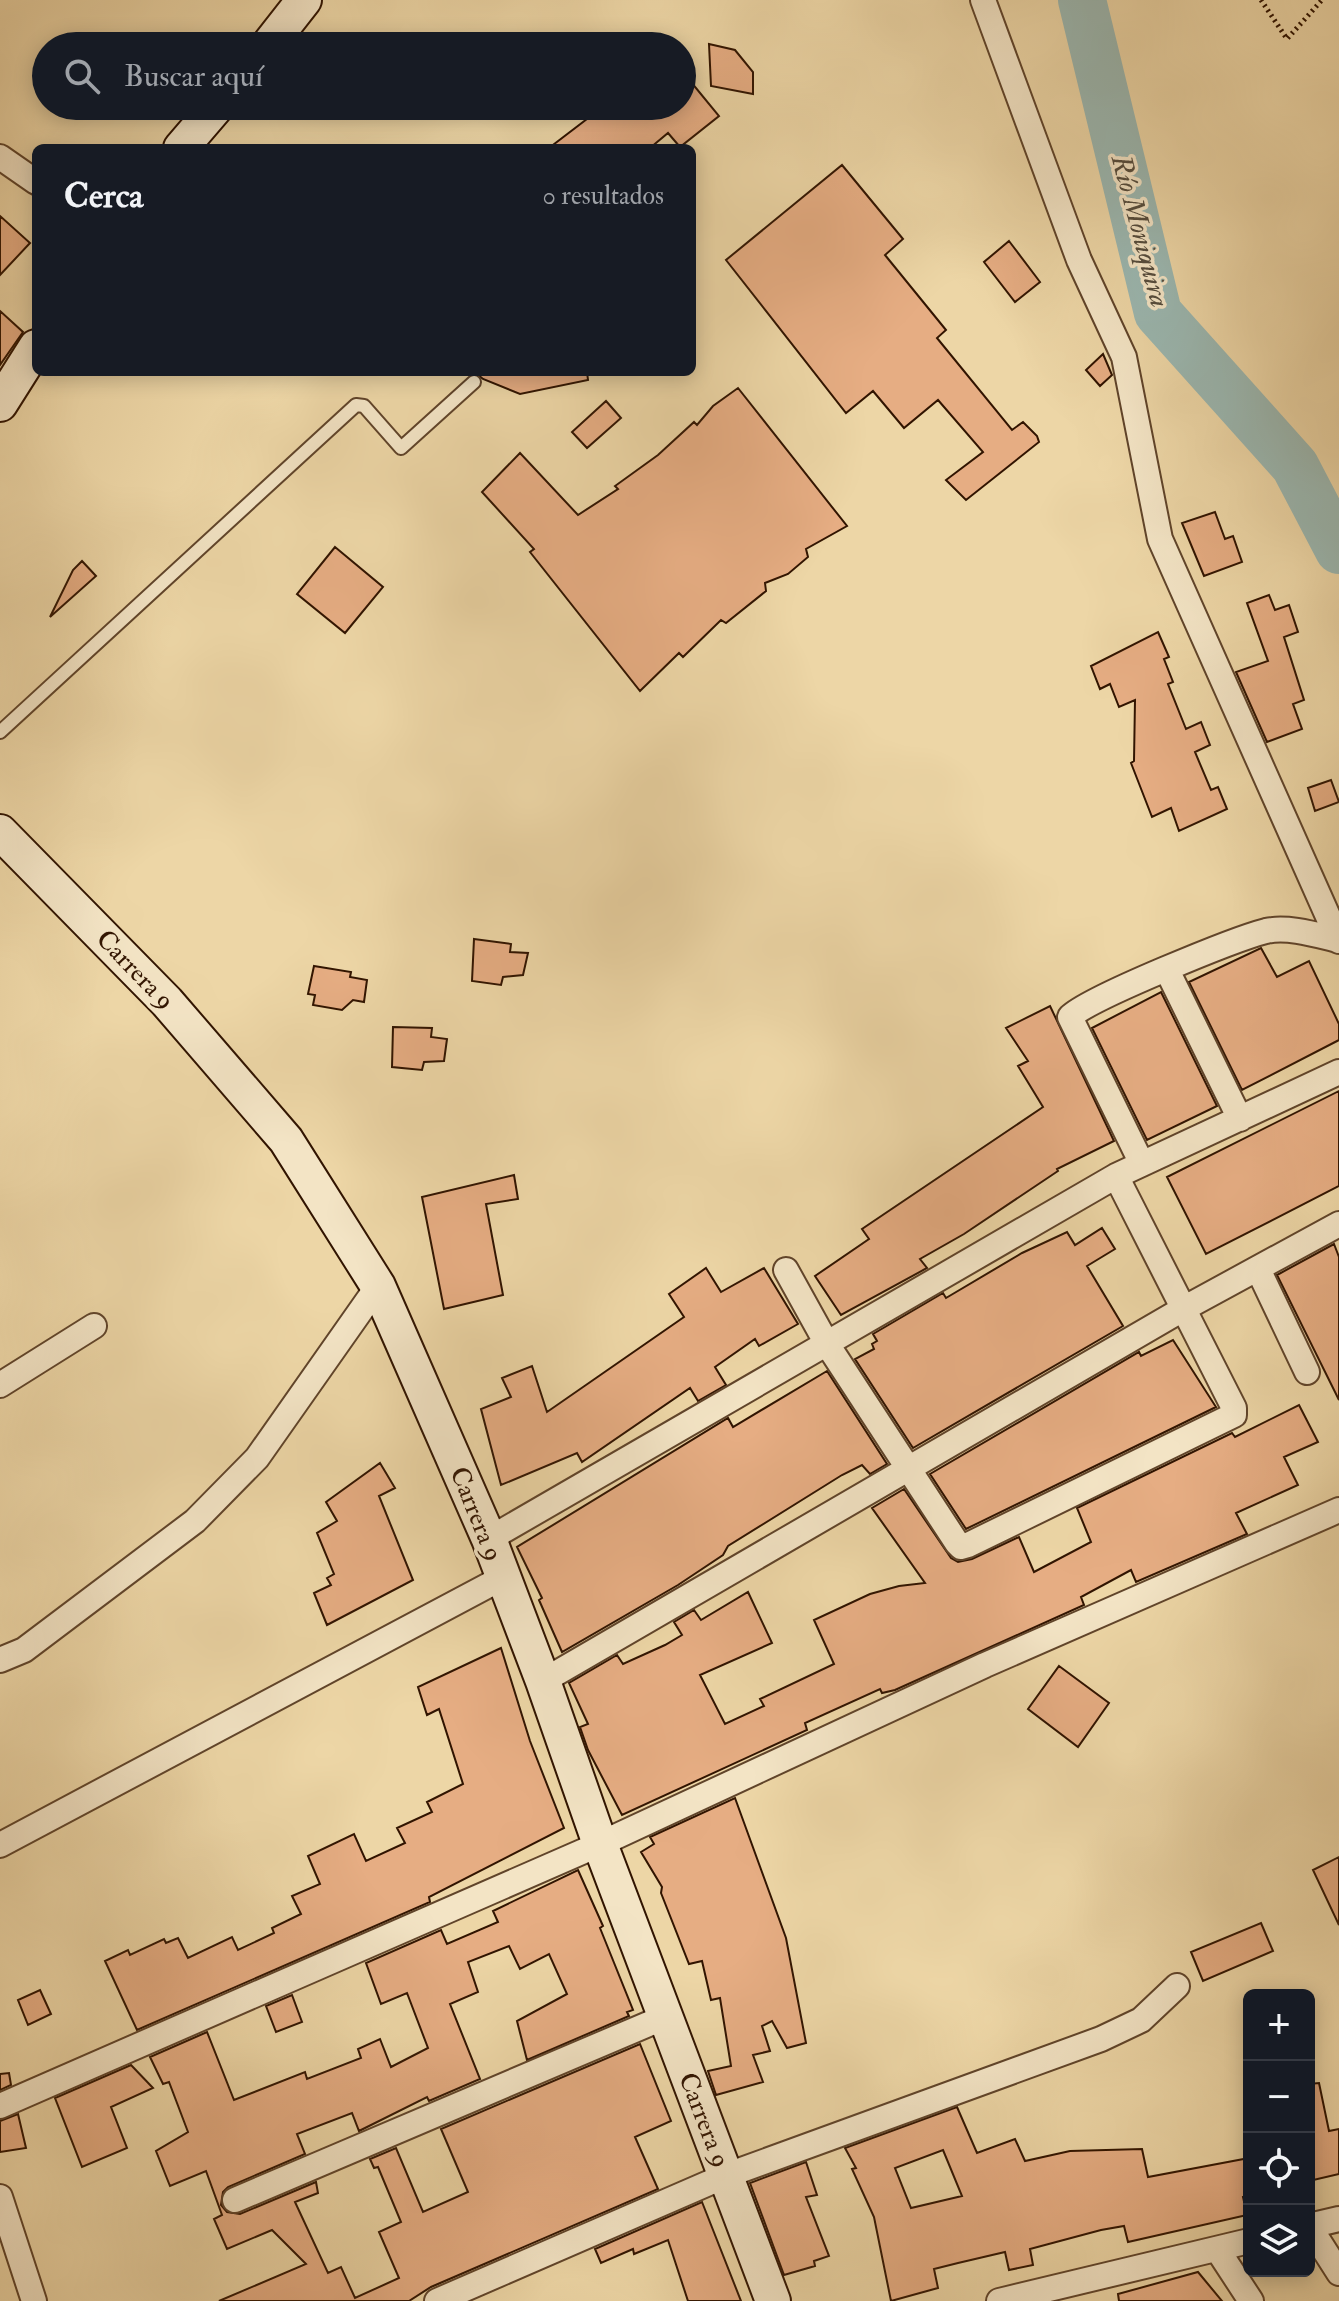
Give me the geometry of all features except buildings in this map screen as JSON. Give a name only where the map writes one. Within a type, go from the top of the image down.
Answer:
[{"type":"main road","points":[[279,32],[304,0]]},
{"type":"main road","points":[[184,144],[205,120]]},
{"type":"main road","points":[[0,404],[32,353]]},
{"type":"main road","name":"Carrera 9","points":[[0,832],[167,1002],[286,1140],[378,1286],[489,1539],[600,1844],[773,2301]]},
{"type":"street","points":[[983,0],[1079,260],[1124,357],[1160,539],[1339,941]]},
{"type":"street","points":[[0,157],[32,179]]},
{"type":"street","points":[[1142,1164],[1070,1017],[1167,970],[1268,930],[1305,932],[1339,941]]},
{"type":"street","points":[[1167,970],[1240,1119]]},
{"type":"street","points":[[489,1539],[1116,1176],[1339,1072]]},
{"type":"street","points":[[786,1270],[827,1344],[907,1470],[961,1547],[1228,1421],[1234,1415],[1234,1408],[1116,1176]]},
{"type":"street","points":[[543,1681],[1183,1309],[1339,1224]]},
{"type":"street","points":[[1258,1269],[1307,1372]]},
{"type":"street","points":[[0,1660],[24,1650],[195,1521],[257,1458],[378,1286]]},
{"type":"street","points":[[0,1385],[94,1326]]},
{"type":"street","points":[[0,2106],[600,1844],[985,1665],[1339,1510]]},
{"type":"street","points":[[0,1845],[502,1578]]},
{"type":"street","points":[[437,2301],[725,2176],[1101,2039],[1141,2020],[1177,1986]]},
{"type":"street","points":[[235,2200],[665,2017]]},
{"type":"street","points":[[0,2197],[34,2301]]},
{"type":"street","points":[[1339,2219],[1309,2226],[1339,2273]]},
{"type":"street","points":[[1005,2300],[1243,2242]]},
{"type":"street","points":[[1217,2249],[1251,2301]]},
{"type":"lane","points":[[0,732],[356,405],[364,406],[401,448],[474,382]]},
{"type":"path","points":[[1261,0],[1287,39],[1322,0]]},
{"type":"waterway","name":"Río Moniquira","points":[[1082,0],[1158,313],[1295,466],[1339,550]]}]
